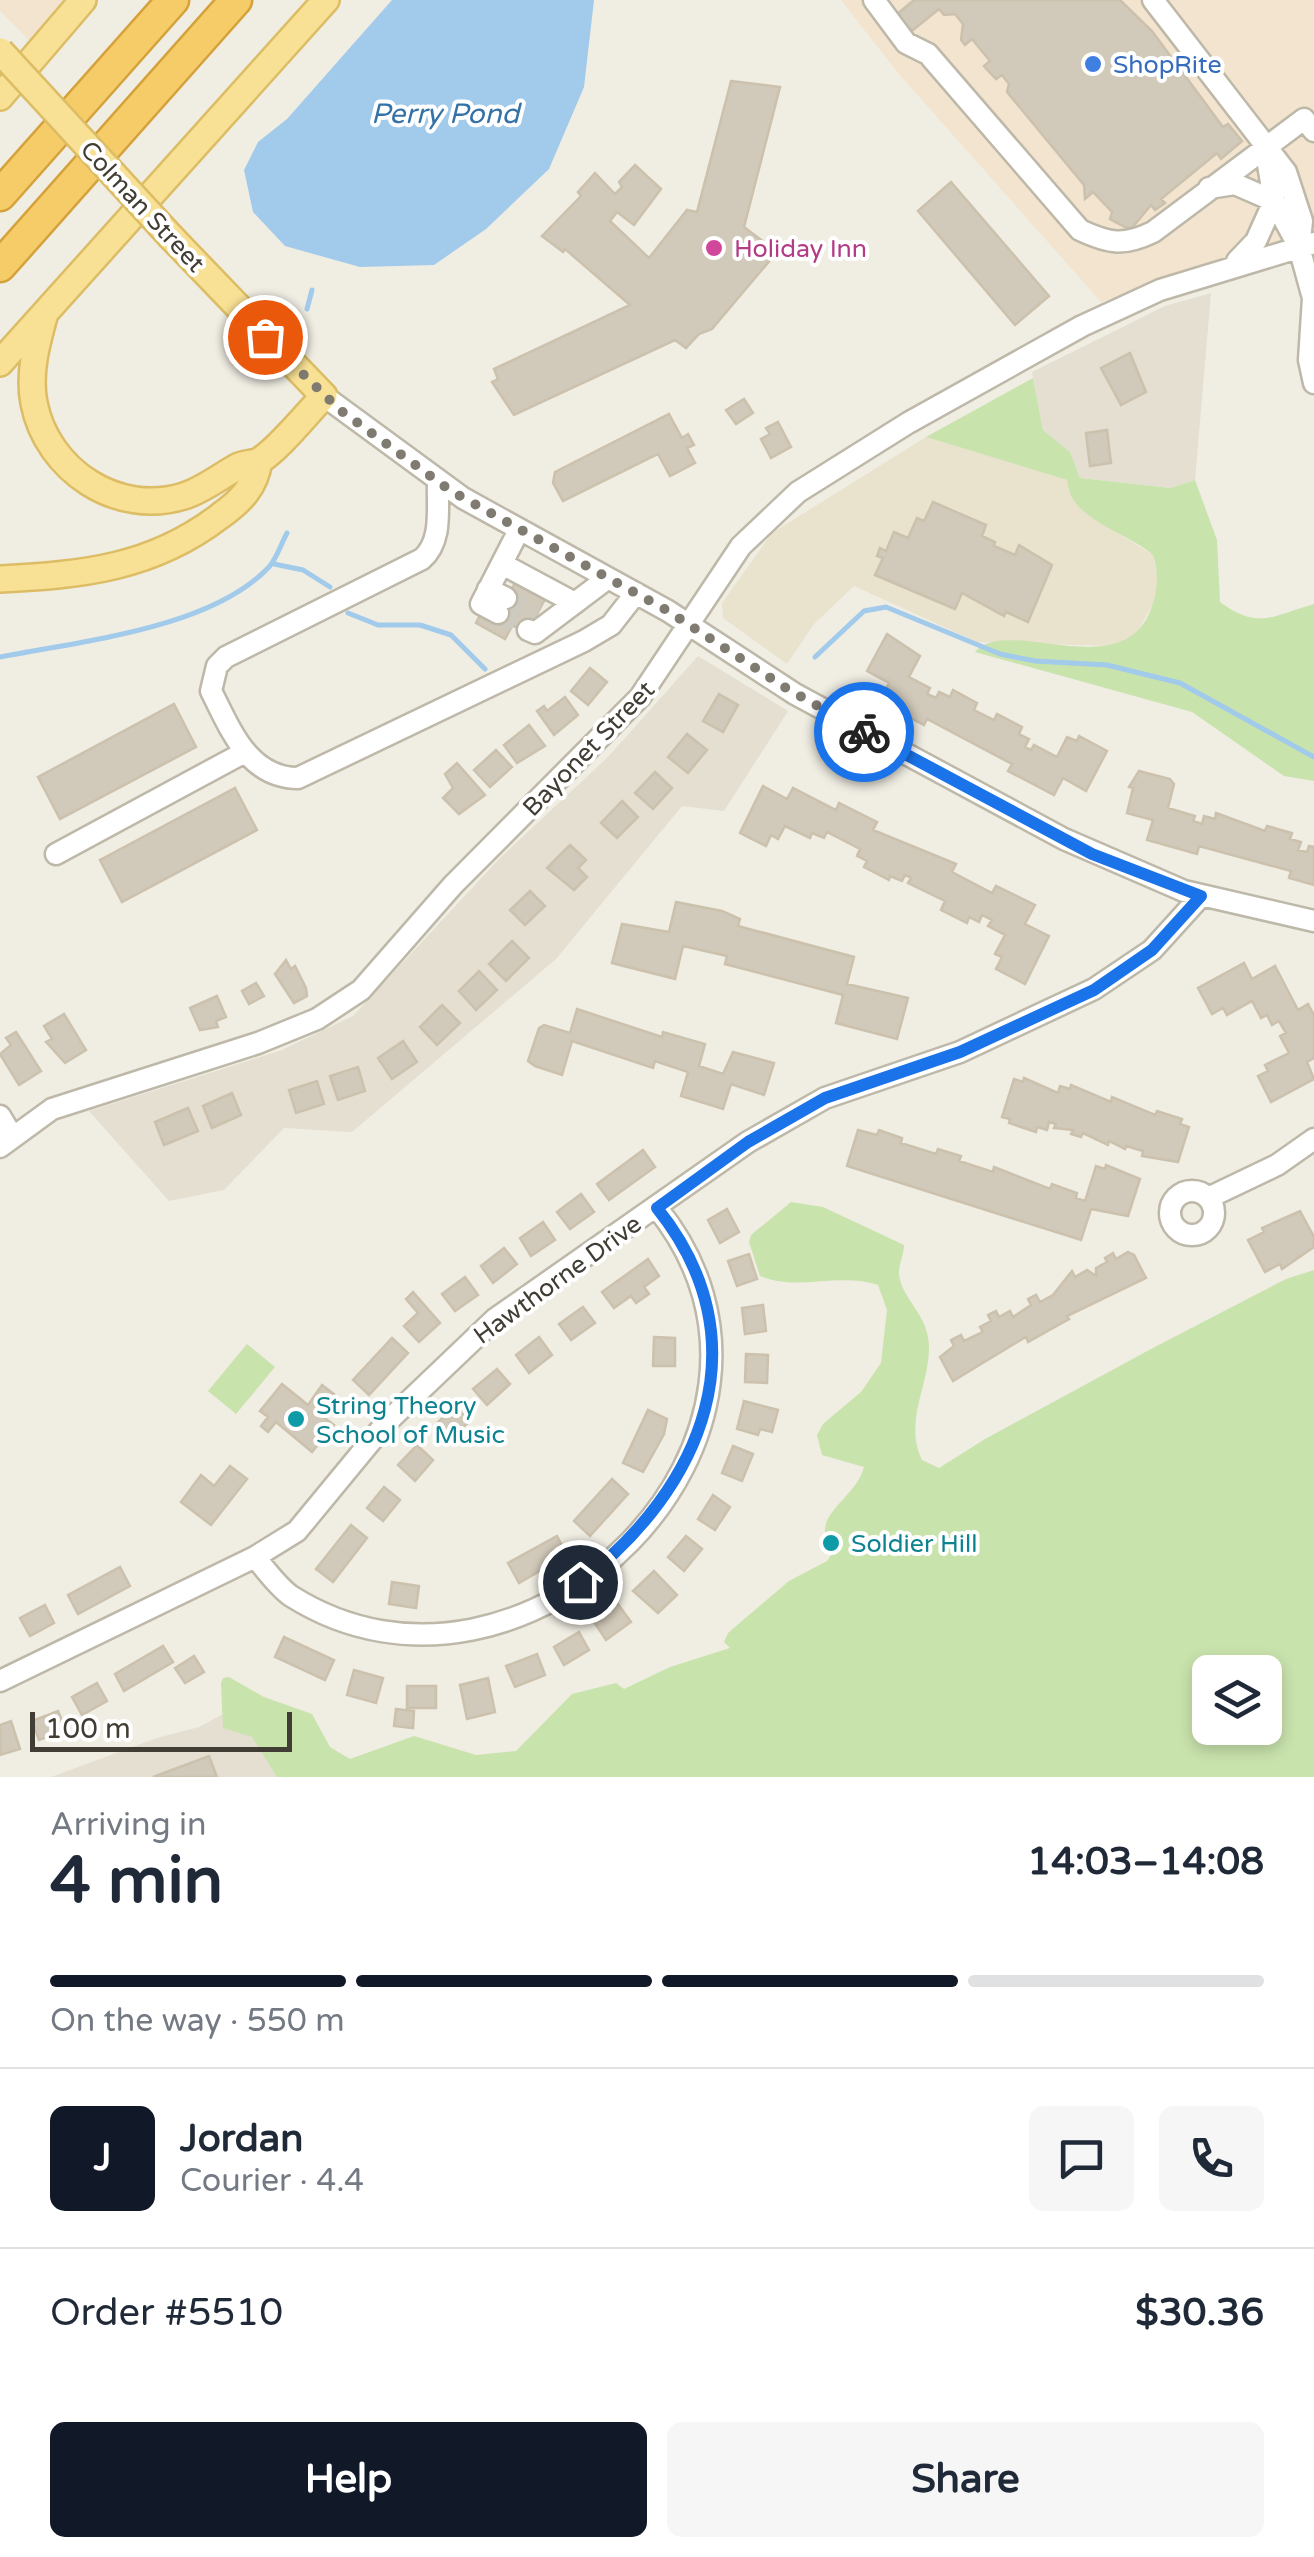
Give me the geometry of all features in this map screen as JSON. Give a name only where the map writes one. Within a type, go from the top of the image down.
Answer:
[{"type":"highway","points":[[0,195],[173,0]]},
{"type":"highway","points":[[0,266],[236,0]]},
{"type":"main road","points":[[0,363],[326,0]]},
{"type":"main road","points":[[0,85],[81,3]]},
{"type":"main road","points":[[0,97],[81,3]]},
{"type":"main road","name":"Colman Street","points":[[0,52],[324,396]]},
{"type":"main road","points":[[45,313],[32,372],[34,405],[50,446],[79,477],[114,495],[163,500],[190,494],[242,464],[258,461]]},
{"type":"main road","points":[[0,579],[96,572],[157,555],[198,533],[245,496],[258,461],[324,396]]},
{"type":"street","points":[[874,0],[906,44],[928,54],[1080,230],[1115,244],[1130,243],[1153,232],[1265,144],[1304,119],[1314,131]]},
{"type":"street","points":[[1153,0],[1286,172],[1306,245],[1313,298],[1309,360],[1314,382]]},
{"type":"street","points":[[1265,144],[1274,201],[1306,245]]},
{"type":"street","points":[[1208,188],[1235,184],[1274,201]]},
{"type":"street","points":[[1232,266],[1256,241],[1274,201]]},
{"type":"street","name":"Bayonet Street","points":[[6,1142],[52,1109],[272,1037],[317,1019],[361,990],[453,886],[640,697],[660,672],[686,622],[742,545],[798,492],[898,430],[1082,326],[1160,290],[1306,245]]},
{"type":"street","name":"Colman Street","points":[[324,396],[438,482],[686,622],[795,694],[1064,839],[1130,871],[1201,896],[1314,921]]},
{"type":"street","points":[[438,482],[432,550],[226,657],[217,666],[210,691],[245,752],[268,772],[298,778],[584,641],[611,625],[636,593]]},
{"type":"street","points":[[498,600],[502,564],[520,530]]},
{"type":"street","points":[[502,564],[575,603]]},
{"type":"street","points":[[538,622],[575,603],[608,578]]},
{"type":"street","points":[[56,854],[245,752]]},
{"type":"street","name":"Hawthorne Drive","points":[[0,1681],[255,1558],[297,1531],[398,1411],[494,1319],[748,1142],[825,1098],[960,1052],[1094,990],[1152,950],[1201,896]]},
{"type":"street","points":[[0,1116],[6,1142]]},
{"type":"street","points":[[1208,1198],[1284,1161],[1314,1140]]},
{"type":"street","points":[[255,1558],[289,1595],[341,1619],[390,1633],[437,1636],[486,1630],[536,1609],[620,1552],[658,1510],[685,1463],[706,1409],[714,1364],[712,1318],[696,1272],[657,1208]]},
{"type":"shaded area","points":[[0,0],[64,0],[30,41],[0,11]]},
{"type":"shaded area","points":[[841,0],[1314,0],[1314,229],[1101,302],[898,73]]},
{"type":"shaded area","points":[[1211,293],[1195,480],[1170,488],[1080,478],[1070,452],[1043,430],[1032,372],[1165,306]]},
{"type":"shaded area","points":[[926,437],[1067,480],[1068,490],[1082,510],[1153,555],[1158,580],[1153,604],[1135,636],[1111,646],[977,642],[854,586],[814,624],[787,664],[723,618],[722,603],[772,533]]},
{"type":"shaded area","points":[[698,656],[788,711],[724,811],[682,806],[556,959],[352,1132],[284,1128],[224,1190],[169,1201],[89,1111],[282,1050],[353,1016],[501,857],[609,756]]},
{"type":"shaded area","points":[[223,1714],[235,1732],[246,1733],[259,1743],[277,1777],[51,1777],[157,1738],[199,1727]]},
{"type":"green space","points":[[1033,378],[1043,430],[1070,452],[1080,478],[1170,488],[1195,480],[1217,540],[1220,602],[1256,618],[1314,604],[1314,781],[1284,776],[1192,712],[975,652],[991,642],[1012,640],[1091,647],[1116,643],[1136,632],[1155,595],[1153,555],[1088,515],[1070,494],[1067,480],[926,437]]},
{"type":"green space","points":[[791,1202],[823,1207],[904,1245],[899,1268],[901,1284],[924,1325],[929,1346],[916,1417],[917,1445],[922,1460],[939,1468],[1151,1349],[1286,1279],[1314,1270],[1314,1777],[277,1777],[252,1737],[223,1728],[221,1683],[229,1677],[264,1697],[312,1714],[330,1747],[350,1759],[414,1736],[476,1755],[516,1751],[572,1694],[616,1683],[624,1689],[670,1667],[730,1648],[724,1642],[728,1633],[789,1581],[827,1561],[834,1551],[826,1535],[827,1522],[864,1467],[822,1455],[817,1435],[823,1424],[861,1392],[881,1363],[887,1310],[878,1285],[848,1280],[789,1282],[760,1276],[749,1242],[751,1235]]},
{"type":"green space","points":[[247,1344],[275,1367],[236,1414],[208,1391]]},
{"type":"water","name":"Perry Pond","points":[[392,0],[594,0],[584,87],[549,169],[486,229],[434,265],[360,267],[285,246],[253,212],[244,170],[258,142],[287,119]]},
{"type":"building","points":[[914,0],[1120,0],[1152,31],[1223,127],[1228,124],[1242,141],[1221,159],[1217,153],[1161,199],[1165,203],[1155,210],[1151,205],[1131,229],[1125,227],[1110,219],[1112,212],[1093,192],[1085,199],[1084,185],[1007,92],[1009,84],[1002,75],[996,79],[984,66],[990,61],[972,39],[965,45],[961,40],[963,24],[955,14],[944,15],[939,9],[913,30],[906,27],[896,15]]},
{"type":"building","name":"Holiday Inn","points":[[731,81],[780,87],[744,227],[777,252],[712,329],[699,334],[686,348],[675,340],[514,415],[492,382],[498,379],[494,369],[630,305],[565,249],[563,252],[542,236],[581,196],[578,192],[595,173],[615,194],[622,187],[619,182],[635,165],[661,189],[634,225],[617,212],[610,221],[649,258],[687,210],[697,212]]},
{"type":"building","points":[[951,182],[1049,296],[1015,325],[918,211]]},
{"type":"building","points":[[1130,353],[1146,392],[1121,405],[1101,368]]},
{"type":"building","points":[[744,399],[753,413],[736,424],[726,410]]},
{"type":"building","points":[[669,414],[682,438],[688,434],[694,445],[687,448],[695,463],[670,476],[658,454],[563,501],[553,483],[555,472]]},
{"type":"building","points":[[778,422],[791,447],[771,458],[761,439],[770,434],[766,428]]},
{"type":"building","points":[[1107,430],[1111,463],[1090,466],[1086,433]]},
{"type":"building","points":[[933,502],[986,525],[982,536],[995,542],[994,546],[1015,555],[1019,545],[1052,565],[1028,622],[1006,612],[1004,616],[962,593],[955,609],[875,575],[883,558],[877,556],[880,548],[886,551],[894,532],[908,538],[917,518],[924,521]]},
{"type":"building","points":[[515,583],[545,599],[527,633],[496,617]]},
{"type":"building","points":[[481,613],[511,628],[505,639],[476,623]]},
{"type":"building","points":[[887,634],[920,656],[909,677],[930,688],[927,694],[936,698],[939,692],[950,697],[953,690],[977,703],[974,710],[994,720],[997,714],[1022,727],[1019,734],[1029,739],[1025,747],[1031,750],[1034,745],[1057,757],[1067,737],[1077,741],[1079,736],[1107,751],[1086,791],[1063,778],[1054,795],[1008,771],[1012,764],[927,719],[924,725],[879,701],[889,683],[867,671]]},
{"type":"building","points":[[590,668],[607,682],[588,705],[571,691]]},
{"type":"building","points":[[719,694],[738,705],[723,732],[703,721]]},
{"type":"building","points":[[565,697],[578,715],[554,735],[537,711],[544,706],[547,711]]},
{"type":"building","points":[[174,704],[196,747],[60,819],[38,777]]},
{"type":"building","points":[[529,725],[545,746],[517,763],[504,745]]},
{"type":"building","points":[[687,734],[707,750],[688,773],[668,757]]},
{"type":"building","points":[[496,750],[512,767],[490,787],[474,770]]},
{"type":"building","points":[[457,763],[485,795],[459,814],[443,798],[453,788],[445,774]]},
{"type":"building","points":[[1139,771],[1170,779],[1174,784],[1168,808],[1195,816],[1193,821],[1202,824],[1204,816],[1215,819],[1216,813],[1265,831],[1267,826],[1292,833],[1290,839],[1301,842],[1298,850],[1307,852],[1309,846],[1314,847],[1314,885],[1289,878],[1291,871],[1199,846],[1197,854],[1147,840],[1153,820],[1127,813],[1133,788],[1129,787]]},
{"type":"building","points":[[655,772],[672,788],[653,809],[635,793]]},
{"type":"building","points":[[763,786],[787,799],[793,788],[836,810],[839,803],[877,822],[873,830],[956,864],[952,872],[992,893],[996,886],[1035,905],[1025,924],[1049,936],[1025,984],[996,969],[1002,957],[995,954],[1005,935],[988,926],[992,920],[982,915],[979,922],[969,917],[967,923],[941,910],[945,901],[908,883],[911,878],[905,875],[902,881],[890,876],[889,880],[864,867],[867,861],[857,856],[860,849],[827,832],[824,838],[812,833],[810,838],[785,826],[778,839],[771,835],[766,846],[740,833]]},
{"type":"building","points":[[235,788],[257,830],[122,902],[100,860]]},
{"type":"building","points":[[622,801],[638,817],[617,838],[601,823]]},
{"type":"building","points":[[570,845],[586,860],[578,868],[587,877],[574,890],[547,868]]},
{"type":"building","points":[[530,891],[545,906],[525,925],[510,910]]},
{"type":"building","points":[[676,902],[722,911],[740,919],[738,926],[854,957],[847,984],[908,998],[897,1039],[836,1023],[843,995],[725,964],[727,956],[683,946],[675,979],[612,963],[622,924],[669,932]]},
{"type":"building","points":[[512,941],[529,958],[506,981],[489,964]]},
{"type":"building","points":[[286,960],[291,969],[295,966],[306,988],[307,996],[294,1003],[275,974]]},
{"type":"building","points":[[1244,963],[1252,979],[1275,966],[1298,1010],[1308,1004],[1314,1015],[1314,1058],[1307,1062],[1314,1079],[1271,1102],[1258,1076],[1268,1071],[1265,1065],[1289,1053],[1280,1036],[1286,1033],[1279,1021],[1272,1025],[1267,1015],[1261,1018],[1252,1001],[1227,1015],[1223,1008],[1212,1014],[1198,988]]},
{"type":"building","points":[[479,971],[497,990],[476,1010],[459,991]]},
{"type":"building","points":[[256,983],[264,996],[249,1004],[242,991]]},
{"type":"building","points":[[217,996],[226,1017],[216,1021],[218,1027],[200,1030],[190,1008]]},
{"type":"building","points":[[442,1005],[460,1023],[437,1045],[420,1027]]},
{"type":"building","points":[[577,1009],[662,1037],[663,1032],[705,1044],[699,1066],[723,1074],[733,1052],[774,1063],[764,1095],[731,1084],[723,1109],[681,1096],[688,1072],[655,1061],[653,1068],[572,1041],[562,1075],[528,1061],[539,1028],[544,1025],[570,1033]]},
{"type":"building","points":[[64,1014],[86,1050],[65,1063],[46,1042],[52,1039],[44,1026]]},
{"type":"building","points":[[16,1032],[41,1071],[19,1085],[0,1054],[11,1045],[6,1038]]},
{"type":"building","points":[[403,1041],[417,1062],[392,1079],[378,1058]]},
{"type":"building","points":[[358,1067],[365,1091],[338,1100],[330,1076]]},
{"type":"building","points":[[1024,1078],[1058,1093],[1060,1086],[1070,1089],[1071,1085],[1111,1102],[1112,1097],[1155,1115],[1157,1111],[1182,1119],[1180,1124],[1189,1127],[1178,1162],[1142,1156],[1143,1151],[1126,1146],[1125,1149],[1109,1141],[1108,1145],[1083,1133],[1081,1137],[1071,1134],[1073,1130],[1054,1128],[1056,1124],[1049,1122],[1047,1130],[1037,1127],[1036,1132],[1009,1123],[1010,1119],[1002,1117],[1014,1079],[1023,1082]]},
{"type":"building","points":[[317,1081],[324,1104],[296,1113],[289,1090]]},
{"type":"building","points":[[232,1093],[241,1115],[212,1128],[203,1106]]},
{"type":"building","points":[[188,1108],[198,1131],[164,1145],[155,1122]]},
{"type":"building","points":[[858,1130],[877,1135],[879,1130],[902,1138],[901,1143],[936,1154],[938,1149],[961,1156],[959,1161],[993,1172],[994,1167],[1050,1189],[1052,1184],[1077,1193],[1076,1198],[1085,1201],[1096,1166],[1105,1169],[1106,1165],[1140,1179],[1128,1216],[1091,1209],[1081,1240],[847,1166]]},
{"type":"building","points":[[643,1150],[655,1167],[609,1200],[597,1184]]},
{"type":"building","points":[[581,1194],[594,1212],[570,1229],[557,1212]]},
{"type":"building","points":[[727,1209],[739,1232],[720,1243],[708,1220]]},
{"type":"building","points":[[1300,1211],[1314,1237],[1314,1247],[1282,1269],[1280,1264],[1265,1272],[1248,1240],[1264,1232],[1262,1228]]},
{"type":"building","points":[[543,1222],[555,1240],[531,1256],[520,1238]]},
{"type":"building","points":[[504,1248],[517,1264],[493,1283],[481,1266]]},
{"type":"building","points":[[1128,1252],[1134,1255],[1146,1278],[1067,1316],[1069,1319],[1028,1342],[1026,1337],[953,1381],[940,1357],[954,1346],[951,1340],[961,1335],[964,1341],[983,1332],[980,1327],[991,1321],[988,1315],[996,1311],[999,1317],[1010,1311],[1013,1317],[1031,1305],[1028,1299],[1036,1295],[1040,1302],[1053,1295],[1072,1271],[1075,1277],[1087,1270],[1096,1276],[1096,1268],[1107,1262],[1105,1258],[1113,1253],[1116,1259]]},
{"type":"building","points":[[749,1254],[757,1279],[737,1286],[728,1261]]},
{"type":"building","points":[[648,1259],[659,1276],[644,1287],[649,1294],[636,1303],[631,1296],[614,1308],[602,1292]]},
{"type":"building","points":[[465,1277],[478,1295],[455,1311],[442,1294]]},
{"type":"building","points":[[413,1292],[440,1323],[419,1342],[404,1326],[418,1313],[406,1299]]},
{"type":"building","points":[[763,1305],[766,1331],[745,1334],[742,1308]]},
{"type":"building","points":[[583,1307],[595,1323],[571,1340],[559,1324]]},
{"type":"building","points":[[539,1337],[552,1355],[529,1373],[516,1355]]},
{"type":"building","points":[[654,1337],[675,1338],[675,1366],[653,1366]]},
{"type":"building","points":[[392,1338],[408,1353],[369,1395],[353,1380]]},
{"type":"building","points":[[746,1354],[768,1355],[767,1383],[745,1382]]},
{"type":"building","points":[[497,1369],[510,1384],[487,1405],[473,1389]]},
{"type":"building","name":"String Theory School of Music","points":[[282,1384],[308,1405],[322,1385],[335,1395],[318,1413],[334,1425],[312,1452],[276,1422],[268,1432],[261,1426],[268,1417],[260,1411]]},
{"type":"building","points":[[744,1401],[778,1410],[772,1432],[760,1429],[758,1435],[737,1429]]},
{"type":"building","points":[[455,1406],[470,1421],[449,1440],[435,1425]]},
{"type":"building","points":[[648,1410],[667,1419],[664,1434],[643,1472],[623,1463]]},
{"type":"building","points":[[417,1445],[433,1460],[415,1481],[398,1465]]},
{"type":"building","points":[[733,1446],[753,1454],[742,1481],[722,1473]]},
{"type":"building","points":[[230,1466],[247,1479],[211,1525],[181,1502],[201,1475],[214,1486]]},
{"type":"building","points":[[612,1479],[628,1494],[590,1536],[574,1521]]},
{"type":"building","points":[[384,1487],[400,1500],[383,1521],[367,1508]]},
{"type":"building","points":[[713,1495],[730,1507],[715,1530],[698,1519]]},
{"type":"building","points":[[351,1525],[367,1538],[333,1582],[316,1569]]},
{"type":"building","points":[[557,1536],[567,1555],[519,1583],[508,1563]]},
{"type":"building","points":[[686,1536],[702,1549],[684,1571],[668,1557]]},
{"type":"building","points":[[120,1567],[130,1586],[78,1614],[68,1595]]},
{"type":"building","points":[[654,1571],[677,1595],[658,1613],[633,1591]]},
{"type":"building","points":[[392,1582],[419,1586],[416,1608],[389,1604]]},
{"type":"building","points":[[618,1604],[631,1622],[606,1640],[594,1622]]},
{"type":"building","points":[[45,1605],[54,1623],[30,1636],[20,1618]]},
{"type":"building","points":[[579,1632],[589,1650],[564,1665],[554,1647]]},
{"type":"building","points":[[284,1637],[334,1660],[325,1680],[275,1657]]},
{"type":"building","points":[[163,1646],[173,1662],[124,1691],[115,1674]]},
{"type":"building","points":[[537,1654],[545,1675],[515,1687],[506,1666]]},
{"type":"building","points":[[194,1656],[204,1672],[185,1683],[175,1668]]},
{"type":"building","points":[[354,1670],[383,1678],[376,1703],[347,1695]]},
{"type":"building","points":[[488,1678],[495,1712],[467,1719],[460,1685]]},
{"type":"building","points":[[97,1683],[107,1701],[82,1715],[72,1697]]},
{"type":"building","points":[[407,1686],[436,1686],[436,1708],[407,1708]]},
{"type":"building","points":[[396,1709],[414,1711],[413,1728],[394,1726]]},
{"type":"building","points":[[58,1711],[66,1730],[39,1740],[32,1721]]},
{"type":"building","points":[[11,1721],[20,1749],[0,1755],[0,1725]]},
{"type":"building","points":[[209,1756],[217,1777],[153,1777]]},
{"type":"waterway","points":[[307,309],[312,290]]},
{"type":"waterway","points":[[0,657],[143,629],[214,605],[244,588],[269,567],[287,533]]},
{"type":"waterway","points":[[274,564],[303,570],[330,587]]},
{"type":"waterway","points":[[815,657],[864,611],[886,607],[1000,654],[1035,661],[1107,665],[1180,683],[1314,757]]},
{"type":"waterway","points":[[348,613],[378,625],[420,625],[451,635],[485,669]]},
{"type":"tunnel","points":[[506,598],[537,614]]},
{"type":"tunnel","points":[[498,613],[528,630]]},
{"type":"way so far","points":[[265,337],[340,410],[451,491],[668,611],[786,688],[864,732]]},
{"type":"place","name":"ShopRite","points":[[1093,64]]},
{"type":"place","name":"Holiday Inn","points":[[714,248]]},
{"type":"place","name":"String Theory School of Music","points":[[296,1419]]},
{"type":"place","name":"Soldier Hill","points":[[831,1543]]},
{"type":"route","points":[[580,1582],[620,1552],[658,1510],[685,1463],[706,1409],[714,1364],[712,1318],[696,1272],[674,1230],[657,1208],[748,1142],[825,1098],[960,1052],[1094,990],[1152,950],[1201,896],[1092,854],[864,732]]}]
